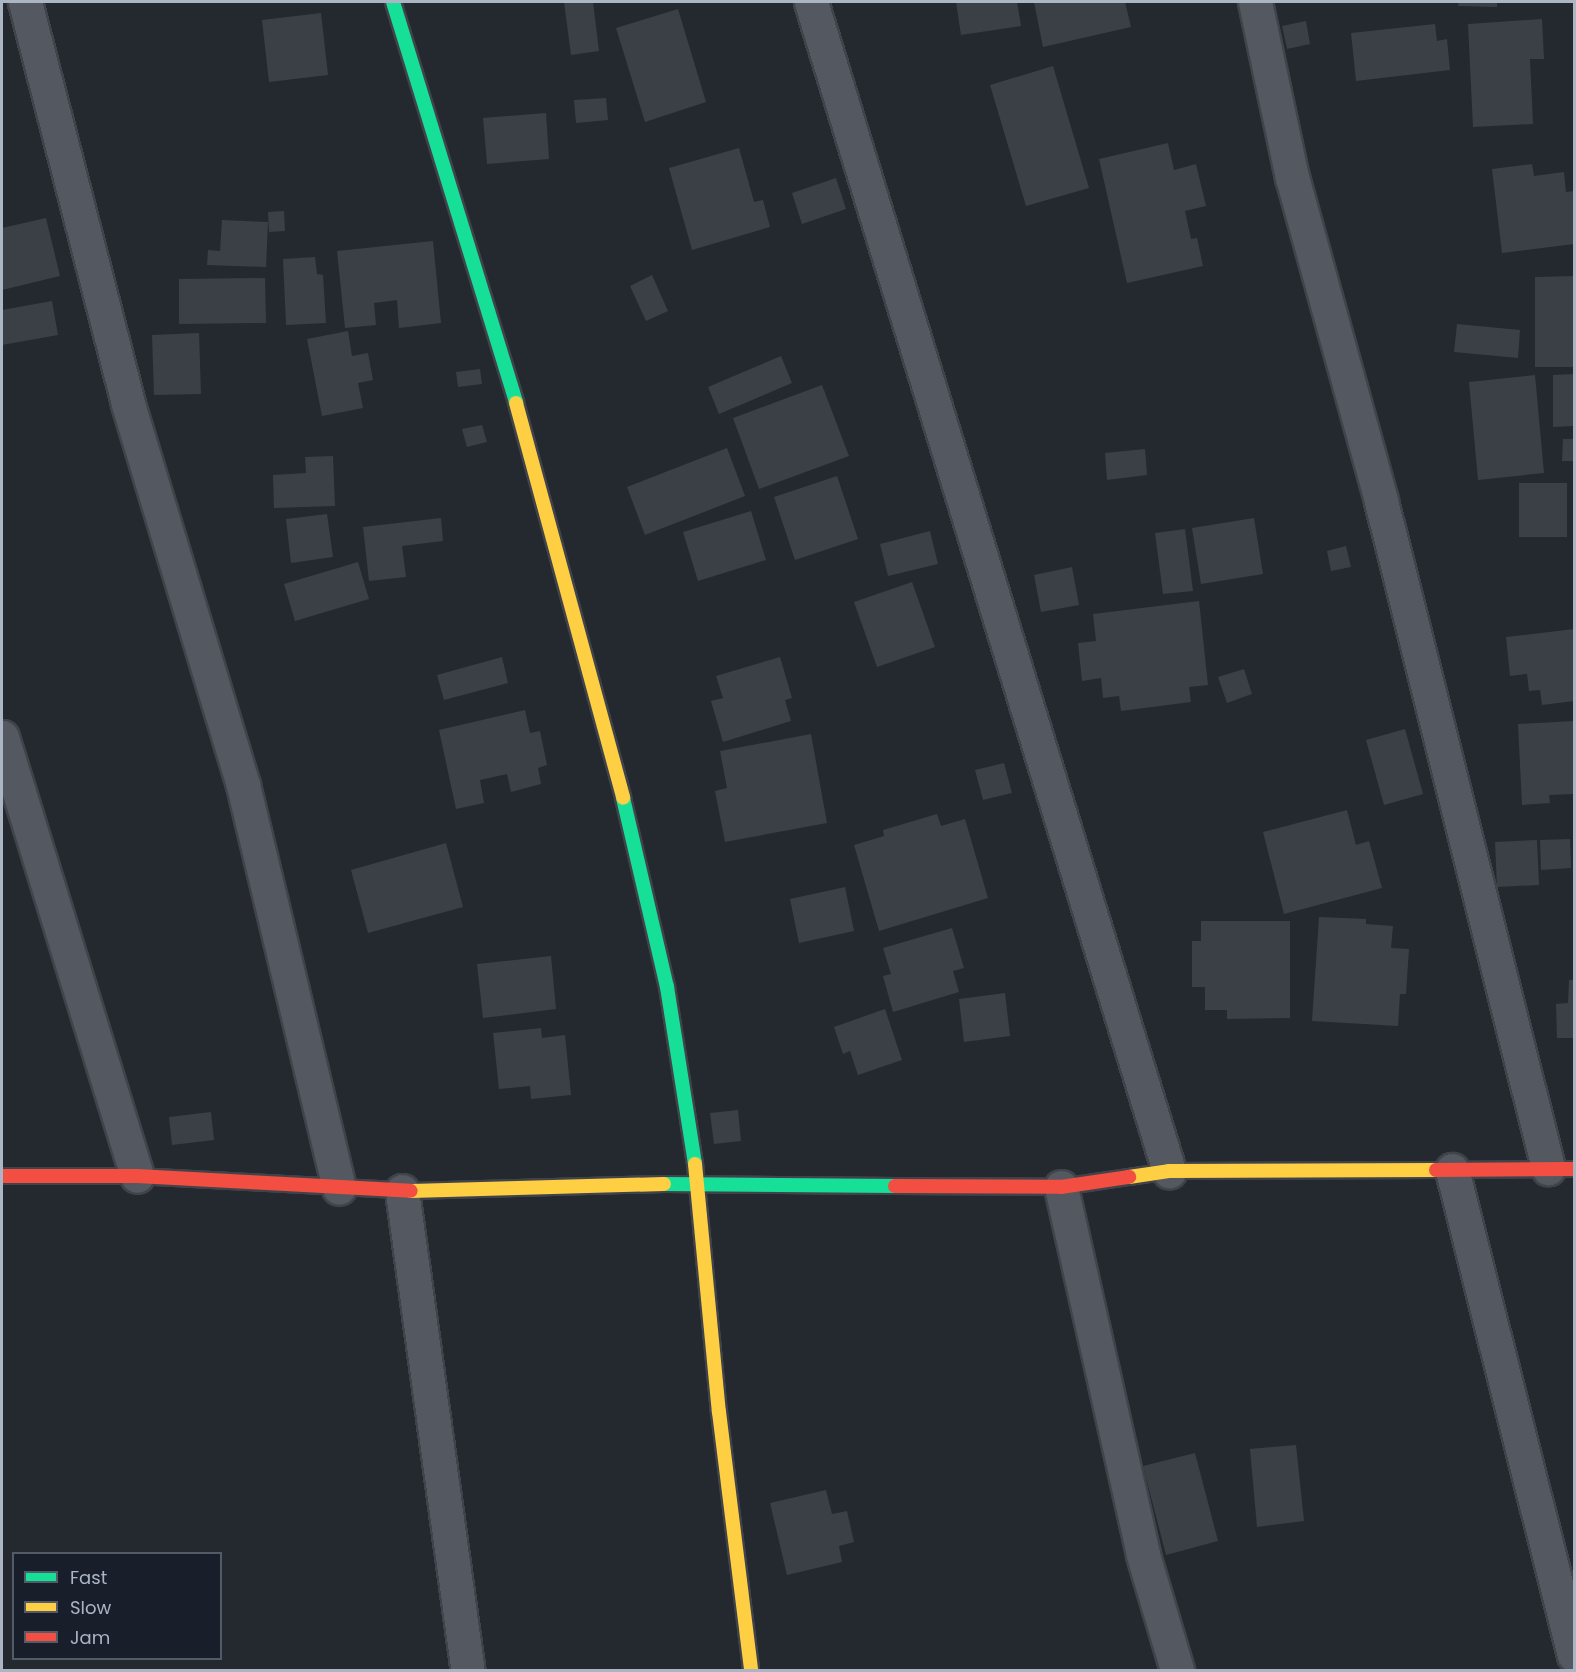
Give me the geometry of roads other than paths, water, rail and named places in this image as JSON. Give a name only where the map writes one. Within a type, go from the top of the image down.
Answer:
[{"type":"street","points":[[25,2],[128,404],[243,785],[339,1188]]},
{"type":"street","points":[[393,2],[542,486],[576,630],[626,804],[667,987],[698,1183],[719,1412],[751,1671]]},
{"type":"street","points":[[811,2],[1169,1171]]},
{"type":"street","points":[[2,1176],[137,1176],[402,1191],[596,1183],[1061,1186],[1169,1171],[1561,1168],[1292,177],[1255,2]]},
{"type":"street","points":[[2,738],[137,1176]]},
{"type":"street","points":[[1452,1170],[1575,1655]]},
{"type":"street","points":[[1061,1186],[1143,1555],[1177,1671]]},
{"type":"street","points":[[402,1191],[468,1671]]}]
